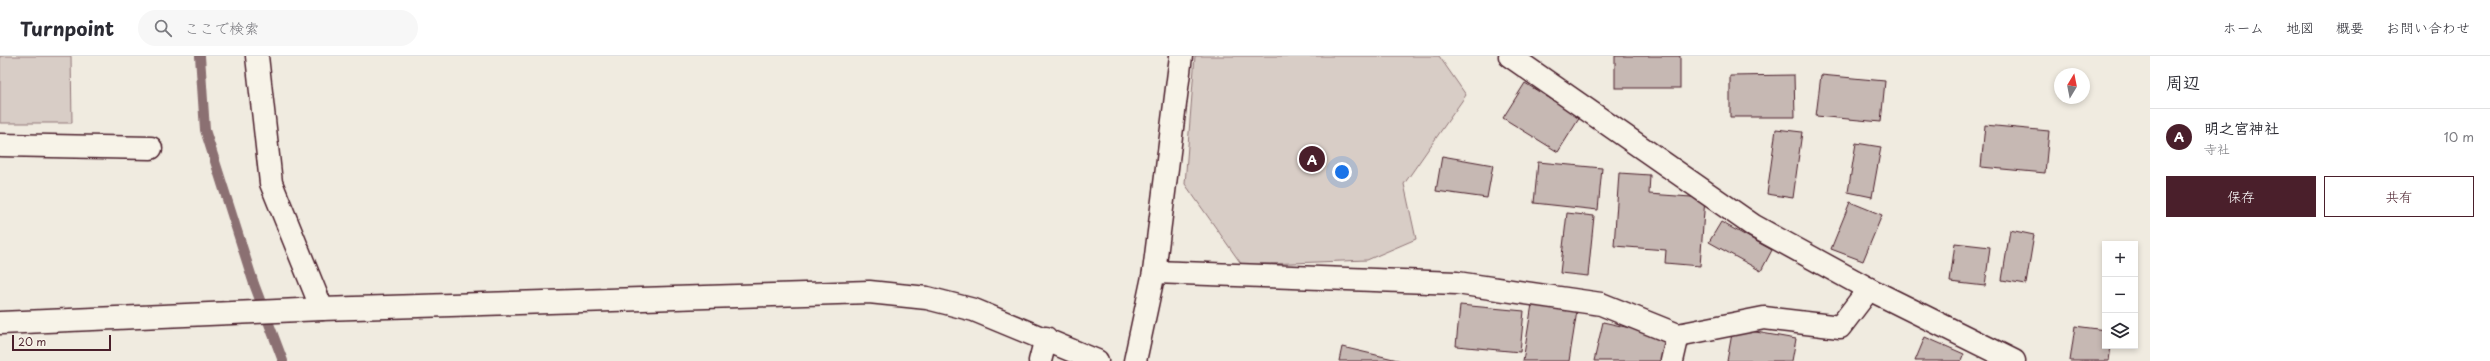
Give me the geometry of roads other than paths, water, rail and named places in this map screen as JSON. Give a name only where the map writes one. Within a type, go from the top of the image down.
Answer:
[{"type":"street","points":[[257,56],[271,183],[322,309]]},
{"type":"street","points":[[1135,361],[1154,272],[1181,56]]},
{"type":"street","points":[[1510,56],[1754,226],[1869,289],[2014,361]]},
{"type":"street","points":[[0,145],[151,148]]},
{"type":"street","points":[[1154,272],[1457,283],[1601,304],[1678,335],[1764,318],[1840,327],[1869,289]]},
{"type":"street","points":[[0,323],[322,309],[869,292],[927,298],[968,308],[1046,338],[1097,361]]},
{"type":"street","points":[[1672,361],[1678,335]]},
{"type":"street","points":[[1040,361],[1046,338]]},
{"type":"waterway","points":[[200,56],[205,130],[254,284],[283,361]]},
{"type":"place","name":"明之宮神社","points":[[1312,159]]}]
